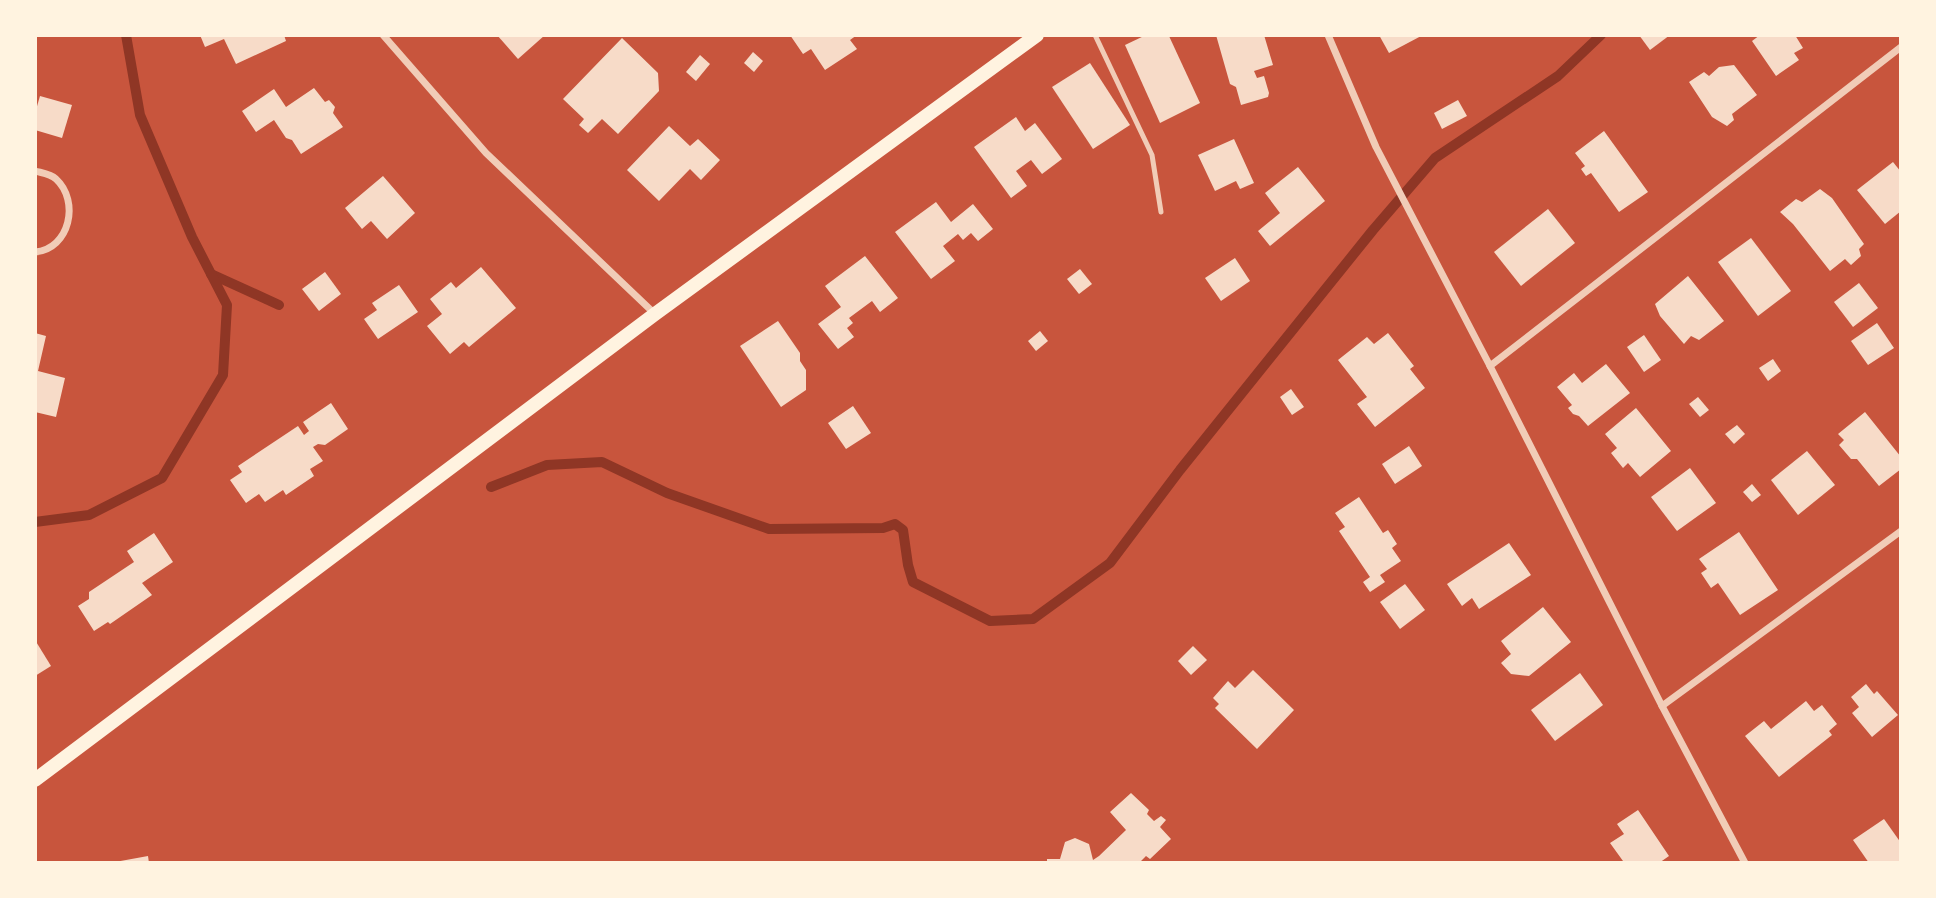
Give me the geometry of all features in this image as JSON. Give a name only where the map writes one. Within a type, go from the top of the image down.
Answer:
[{"type":"main road","points":[[35,780],[655,314],[1037,35]]},
{"type":"street","points":[[383,35],[486,153],[655,314]]},
{"type":"street","points":[[1328,35],[1376,147],[1745,863]]},
{"type":"street","points":[[1490,366],[1901,47]]},
{"type":"street","points":[[35,171],[54,177],[65,190],[69,206],[68,225],[59,242],[41,252],[35,252]]},
{"type":"street","points":[[1662,706],[1901,531]]},
{"type":"lane","points":[[1095,35],[1152,155],[1161,212]]},
{"type":"building","points":[[200,35],[284,35],[286,41],[236,64],[224,39],[205,47]]},
{"type":"building","points":[[497,35],[545,35],[518,59]]},
{"type":"building","points":[[790,35],[857,35],[850,40],[857,49],[825,70],[811,49],[803,54]]},
{"type":"building","points":[[1146,35],[1169,36],[1200,103],[1160,123],[1125,45]]},
{"type":"building","points":[[1216,35],[1264,35],[1273,65],[1254,71],[1257,78],[1264,76],[1268,97],[1241,105],[1236,87],[1230,84]]},
{"type":"building","points":[[1379,35],[1423,35],[1389,53]]},
{"type":"building","points":[[1639,35],[1670,35],[1650,50]]},
{"type":"building","points":[[1760,35],[1795,35],[1803,48],[1794,53],[1799,60],[1776,76],[1752,41]]},
{"type":"building","points":[[622,38],[658,73],[659,91],[618,134],[602,119],[588,133],[579,125],[584,119],[563,99]]},
{"type":"building","points":[[753,52],[763,61],[754,72],[744,63]]},
{"type":"building","points":[[700,55],[710,64],[696,81],[686,72]]},
{"type":"building","points":[[1090,63],[1130,125],[1093,149],[1052,87]]},
{"type":"building","points":[[1734,65],[1757,95],[1732,114],[1734,120],[1727,126],[1712,117],[1689,82],[1704,72],[1709,76],[1719,67]]},
{"type":"building","points":[[314,88],[325,102],[329,100],[335,107],[333,113],[343,127],[301,154],[274,120],[256,132],[242,111],[274,89],[286,107]]},
{"type":"building","points":[[40,96],[72,105],[62,138],[35,130],[35,113]]},
{"type":"building","points":[[1458,100],[1467,116],[1442,129],[1434,113]]},
{"type":"building","points":[[1016,117],[1025,131],[1035,123],[1062,159],[1042,174],[1031,160],[1016,171],[1027,186],[1011,198],[974,147]]},
{"type":"building","points":[[669,126],[690,146],[698,139],[720,160],[701,180],[690,169],[659,201],[627,170]]},
{"type":"building","points":[[1604,131],[1648,192],[1619,212],[1591,173],[1586,176],[1581,169],[1585,166],[1575,153]]},
{"type":"building","points":[[1234,139],[1254,183],[1240,189],[1236,181],[1215,191],[1198,155]]},
{"type":"building","points":[[1893,162],[1901,172],[1901,211],[1885,224],[1857,190]]},
{"type":"building","points":[[1298,167],[1325,201],[1270,246],[1258,231],[1280,213],[1265,193]]},
{"type":"building","points":[[383,176],[415,213],[387,239],[371,221],[362,229],[345,208]]},
{"type":"building","points":[[1820,189],[1832,198],[1864,244],[1859,249],[1861,256],[1851,265],[1845,259],[1830,271],[1793,224],[1780,212],[1796,199],[1802,202]]},
{"type":"building","points":[[936,202],[951,222],[973,204],[993,229],[978,241],[971,233],[963,240],[958,234],[943,246],[955,261],[931,279],[895,232]]},
{"type":"building","points":[[1548,209],[1575,243],[1521,286],[1494,252]]},
{"type":"building","points":[[1751,238],[1791,291],[1758,316],[1718,262]]},
{"type":"building","points":[[865,256],[898,298],[880,312],[872,301],[849,318],[853,323],[847,328],[854,337],[838,349],[818,324],[841,307],[825,286]]},
{"type":"building","points":[[1235,258],[1250,281],[1221,301],[1205,278]]},
{"type":"building","points":[[481,267],[516,308],[469,347],[464,342],[450,354],[427,326],[442,314],[430,299],[451,282],[456,288]]},
{"type":"building","points":[[1080,269],[1092,284],[1079,294],[1067,279]]},
{"type":"building","points":[[325,272],[341,294],[319,311],[302,289]]},
{"type":"building","points":[[1688,276],[1724,321],[1699,340],[1691,336],[1684,344],[1660,316],[1655,304]]},
{"type":"building","points":[[1859,283],[1878,308],[1853,327],[1834,302]]},
{"type":"building","points":[[399,285],[418,312],[378,339],[364,319],[377,310],[372,303]]},
{"type":"building","points":[[778,321],[800,353],[800,361],[806,370],[806,390],[781,407],[740,346]]},
{"type":"building","points":[[1877,323],[1894,348],[1868,365],[1851,341]]},
{"type":"building","points":[[1040,331],[1048,341],[1036,351],[1028,341]]},
{"type":"building","points":[[35,333],[46,336],[38,371],[65,378],[56,417],[35,412]]},
{"type":"building","points":[[1388,333],[1414,366],[1410,369],[1425,388],[1375,427],[1357,404],[1367,397],[1338,360],[1367,337],[1374,344]]},
{"type":"building","points":[[1644,335],[1661,360],[1644,372],[1627,347]]},
{"type":"building","points":[[1773,359],[1781,371],[1768,381],[1759,368]]},
{"type":"building","points":[[1606,364],[1630,393],[1588,426],[1568,408],[1572,405],[1557,387],[1574,373],[1582,383]]},
{"type":"building","points":[[1291,389],[1304,407],[1292,415],[1280,397]]},
{"type":"building","points":[[1698,397],[1709,410],[1700,417],[1689,404]]},
{"type":"building","points":[[331,403],[348,429],[325,445],[318,444],[313,447],[323,461],[310,469],[314,476],[286,495],[283,490],[265,502],[259,494],[246,503],[230,480],[242,472],[238,466],[298,426],[304,435],[309,431],[303,422]]},
{"type":"building","points":[[853,406],[871,433],[846,449],[828,423]]},
{"type":"building","points":[[1636,408],[1671,451],[1640,477],[1628,463],[1623,468],[1611,453],[1617,448],[1605,434]]},
{"type":"building","points":[[1865,412],[1901,457],[1901,469],[1879,486],[1857,459],[1851,459],[1839,445],[1844,440],[1838,434]]},
{"type":"building","points":[[1737,425],[1745,434],[1734,444],[1725,434]]},
{"type":"building","points":[[1409,446],[1422,466],[1395,484],[1382,464]]},
{"type":"building","points":[[1807,451],[1835,485],[1798,515],[1771,480]]},
{"type":"building","points":[[1690,468],[1716,503],[1677,531],[1651,497]]},
{"type":"building","points":[[1752,484],[1761,495],[1752,502],[1743,492]]},
{"type":"building","points":[[1359,497],[1383,533],[1388,530],[1397,544],[1392,548],[1401,561],[1380,575],[1385,582],[1370,592],[1363,582],[1370,577],[1339,531],[1345,527],[1335,513]]},
{"type":"building","points":[[1739,532],[1778,590],[1740,615],[1718,583],[1711,588],[1701,573],[1707,569],[1699,559]]},
{"type":"building","points":[[154,533],[173,562],[142,583],[152,595],[110,624],[108,622],[94,631],[78,606],[89,599],[89,592],[134,562],[127,551]]},
{"type":"building","points":[[1509,543],[1531,575],[1479,609],[1472,598],[1462,606],[1447,584]]},
{"type":"building","points":[[1405,584],[1425,610],[1400,629],[1380,602]]},
{"type":"building","points":[[1543,607],[1571,642],[1529,676],[1511,674],[1501,663],[1511,654],[1501,641]]},
{"type":"building","points":[[35,640],[51,666],[35,676]]},
{"type":"building","points":[[1193,646],[1207,660],[1191,675],[1178,661]]},
{"type":"building","points":[[1253,670],[1294,710],[1257,749],[1215,708],[1219,704],[1213,698],[1228,681],[1235,688]]},
{"type":"building","points":[[1580,673],[1603,705],[1555,741],[1531,710]]},
{"type":"building","points":[[1866,684],[1874,694],[1877,691],[1898,715],[1872,737],[1852,713],[1859,707],[1851,697]]},
{"type":"building","points":[[1806,701],[1814,711],[1822,705],[1837,724],[1829,731],[1832,735],[1779,777],[1745,736],[1764,721],[1771,729]]},
{"type":"building","points":[[1131,793],[1149,810],[1147,814],[1154,821],[1161,816],[1166,820],[1160,827],[1171,839],[1150,859],[1146,856],[1139,863],[1047,863],[1047,859],[1060,859],[1065,842],[1075,838],[1089,844],[1093,860],[1099,856],[1126,830],[1110,812]]},
{"type":"building","points":[[1638,810],[1669,856],[1659,863],[1619,863],[1623,861],[1610,843],[1624,834],[1617,824]]},
{"type":"building","points":[[1884,819],[1901,843],[1901,863],[1869,863],[1853,840]]},
{"type":"building","points":[[148,856],[149,863],[115,863],[115,862]]},
{"type":"waterway","points":[[35,522],[89,515],[162,478],[223,375],[227,305],[192,237],[140,115],[126,35]]},
{"type":"waterway","points":[[491,487],[547,465],[602,462],[667,493],[769,529],[883,528],[895,524],[903,530],[913,582],[990,621],[1033,619],[1110,563],[1180,470],[1373,230],[1435,158],[1558,76],[1601,35]]},
{"type":"waterway","points":[[211,274],[279,305]]}]
